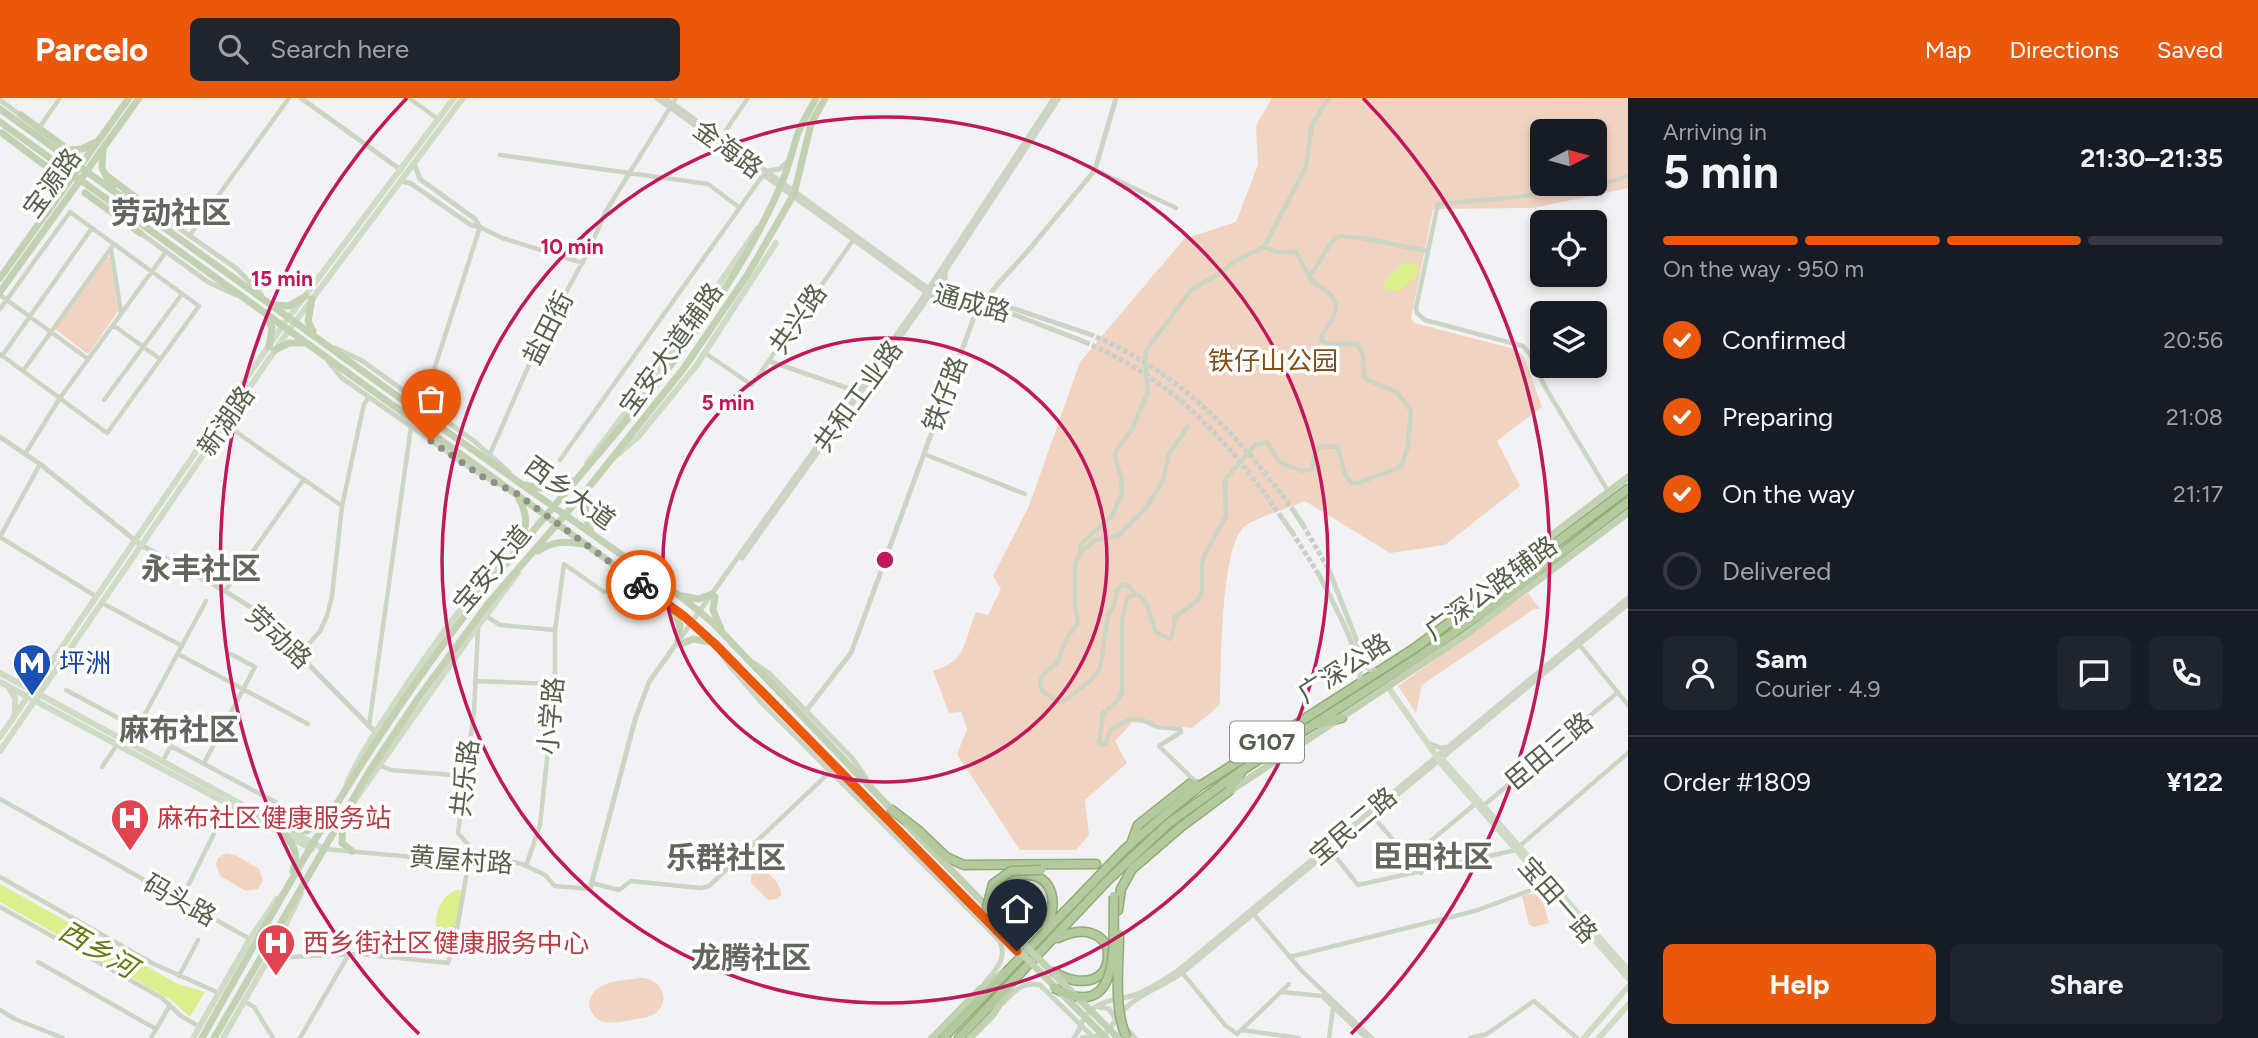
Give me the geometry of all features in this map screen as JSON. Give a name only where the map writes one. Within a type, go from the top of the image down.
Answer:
[{"type":"highway","name":"广深公路","points":[[1134,847],[1138,825],[1191,783],[1200,786],[1415,648],[1628,489]]},
{"type":"highway","name":"广深公路","points":[[959,1038],[1047,946],[1134,847],[1244,769],[1419,657],[1485,611],[1628,502]]},
{"type":"highway","points":[[1311,726],[1342,718]]},
{"type":"highway","points":[[1127,1038],[1119,1007],[1118,910],[1121,889],[1132,869],[1182,826],[1229,792],[1244,769]]},
{"type":"highway","points":[[892,810],[946,857],[964,865],[1096,864]]},
{"type":"highway","name":"广深公路","points":[[943,1038],[1124,850],[1134,847]]},
{"type":"highway","points":[[1054,988],[1072,996],[1086,996],[1099,991],[1108,981],[1113,962],[1114,896],[1134,847]]},
{"type":"highway","points":[[999,933],[987,907],[989,891],[993,884],[1011,872],[1079,869],[1124,850]]},
{"type":"highway","points":[[1011,931],[1002,904],[1004,890],[1013,880],[1024,875],[1035,876],[1045,882],[1052,892],[1053,912],[1039,939]]},
{"type":"highway","points":[[1047,946],[1065,935],[1083,931],[1100,936],[1107,946],[1108,963],[1104,971],[1093,979],[1080,982],[1066,979],[1049,969]]},
{"type":"main road","name":"宝源路","points":[[106,138],[129,98]]},
{"type":"main road","name":"宝源路","points":[[0,278],[56,208],[68,197],[83,169],[139,98]]},
{"type":"main road","name":"新湖路","points":[[309,298],[454,98]]},
{"type":"main road","name":"新湖路","points":[[0,737],[100,600],[286,328],[463,98]]},
{"type":"main road","name":"宝安大道","points":[[202,1038],[203,1027],[311,845],[450,636],[577,476],[646,399],[731,280],[781,185],[799,130],[816,98]]},
{"type":"main road","name":"宝安大道","points":[[218,1037],[370,770],[419,697],[487,605],[589,487],[712,329],[748,274],[797,196],[810,124],[825,98]]},
{"type":"main road","name":"西乡大道","points":[[0,109],[37,131],[50,145],[115,193],[701,613],[930,850],[1118,1038]]},
{"type":"main road","points":[[21,115],[37,131],[70,151]]},
{"type":"main road","name":"西乡大道","points":[[0,122],[516,493],[693,624],[1106,1038]]},
{"type":"main road","points":[[1,134],[59,176]]},
{"type":"main road","points":[[50,145],[70,151],[106,138]]},
{"type":"main road","points":[[106,138],[102,155],[104,174],[115,193]]},
{"type":"main road","points":[[45,155],[59,176],[58,197]]},
{"type":"main road","points":[[104,174],[139,200]]},
{"type":"main road","name":"宝源路","points":[[0,294],[56,208],[58,197],[77,178]]},
{"type":"main road","points":[[68,197],[85,193],[110,202]]},
{"type":"main road","points":[[85,193],[140,233]]},
{"type":"main road","name":"宝安大道辅路","points":[[610,460],[638,437],[705,352],[776,243]]},
{"type":"main road","points":[[270,303],[289,306],[309,298],[308,321],[318,337]]},
{"type":"main road","points":[[262,310],[272,328],[272,348],[294,342],[316,349]]},
{"type":"main road","points":[[521,484],[552,489],[569,483],[577,476]]},
{"type":"main road","name":"广深公路辅路","points":[[1518,573],[1553,534],[1628,477]]},
{"type":"main road","points":[[589,487],[585,516],[593,536]]},
{"type":"main road","points":[[0,673],[52,710],[228,805],[285,831],[310,830],[337,803],[372,729],[450,623],[486,579],[519,549],[527,522],[516,493]]},
{"type":"main road","name":"广深公路辅路","points":[[1229,792],[1464,636],[1628,513]]},
{"type":"main road","points":[[352,851],[342,843],[345,815],[529,558],[552,543],[567,541],[586,544]]},
{"type":"main road","points":[[680,596],[699,599],[714,595],[713,610],[725,635]]},
{"type":"main road","points":[[670,606],[680,625],[679,643],[693,639],[715,644]]},
{"type":"main road","points":[[14,681],[29,682],[48,674],[49,692],[58,704]]},
{"type":"main road","name":"新湖路","points":[[0,751],[37,698],[48,674]]},
{"type":"main road","points":[[0,682],[30,694]]},
{"type":"main road","points":[[7,686],[15,698],[14,716]]},
{"type":"main road","name":"宝田一路","points":[[1389,686],[1452,774],[1628,978]]},
{"type":"main road","points":[[37,698],[58,704],[285,831],[324,849]]},
{"type":"main road","points":[[22,720],[36,710],[52,710]]},
{"type":"main road","points":[[830,772],[843,775]]},
{"type":"main road","points":[[218,1002],[219,993],[250,939],[290,880],[296,851],[285,831]]},
{"type":"main road","points":[[233,1012],[244,1001],[269,958],[316,864]]},
{"type":"main road","name":"宝田一路","points":[[1545,881],[1628,970]]},
{"type":"main road","points":[[932,1038],[979,989],[1011,967]]},
{"type":"main road","points":[[970,1038],[992,1016],[1019,975]]},
{"type":"main road","points":[[1584,1038],[1628,987]]},
{"type":"main road","points":[[1599,1038],[1628,1004]]},
{"type":"main road","points":[[193,1038],[203,1027]]},
{"type":"street","points":[[37,131],[60,98]]},
{"type":"street","points":[[190,236],[289,98]]},
{"type":"street","points":[[301,98],[401,170]]},
{"type":"street","points":[[410,98],[438,119]]},
{"type":"street","name":"金海路","points":[[657,98],[672,103]]},
{"type":"street","name":"金海路","points":[[665,98],[797,196]]},
{"type":"street","points":[[721,141],[748,98]]},
{"type":"street","name":"共和工业路","points":[[714,595],[856,391],[945,272],[1056,98]]},
{"type":"street","name":"共和工业路","points":[[591,886],[635,720],[647,688],[929,292],[1056,98]]},
{"type":"street","name":"铁仔路","points":[[806,711],[851,653],[977,309],[1095,170],[1116,98]]},
{"type":"street","points":[[1264,247],[1278,253],[1296,252],[1313,283],[1326,289],[1335,303],[1334,318],[1323,330],[1321,340],[1328,344],[1357,344],[1362,349],[1364,376],[1367,380],[1397,393],[1411,411],[1413,417],[1402,464],[1396,470],[1352,483],[1342,470],[1337,447],[1321,446],[1315,453],[1312,469],[1302,471],[1279,462],[1267,442],[1255,445],[1226,480],[1226,516],[1202,560],[1202,592],[1196,601],[1177,613],[1172,637],[1169,639],[1156,632],[1146,601],[1123,585],[1117,590],[1108,616],[1100,668],[1091,680],[1063,702],[1057,701],[1042,691],[1040,682],[1043,675],[1057,663],[1067,638],[1079,623],[1075,605],[1075,565],[1081,544],[1112,516],[1122,493],[1116,451],[1131,431],[1148,392],[1145,356],[1147,349],[1192,289],[1264,247],[1306,167],[1312,124],[1329,98]]},
{"type":"street","points":[[0,100],[21,115]]},
{"type":"street","name":"盐田街","points":[[490,454],[540,342],[583,263],[606,211],[658,130],[672,103]]},
{"type":"street","points":[[1,134],[25,140]]},
{"type":"street","points":[[500,155],[708,184],[740,208]]},
{"type":"street","points":[[560,460],[764,173],[780,169],[790,159]]},
{"type":"street","points":[[414,164],[420,179],[475,219],[480,227],[423,404]]},
{"type":"street","points":[[1095,170],[1177,208]]},
{"type":"street","points":[[1609,492],[1523,346],[1420,318],[1416,308],[1435,208],[1440,204],[1518,197],[1628,176]]},
{"type":"street","points":[[400,181],[411,183],[471,225],[502,238],[583,263]]},
{"type":"street","points":[[115,193],[139,200],[237,269],[270,303]]},
{"type":"street","name":"通成路","points":[[797,196],[853,240],[940,299],[1002,310],[1085,342]]},
{"type":"street","name":"通成路","points":[[797,196],[929,292],[1003,305],[1089,334]]},
{"type":"street","points":[[110,202],[140,233],[208,282],[248,300]]},
{"type":"street","points":[[0,309],[70,212],[92,228],[112,246],[198,306],[107,433],[1,355],[92,228]]},
{"type":"street","points":[[1309,276],[1334,239],[1339,236],[1427,251]]},
{"type":"street","name":"共兴路","points":[[705,352],[752,385],[853,240]]},
{"type":"street","points":[[112,246],[121,314]]},
{"type":"street","points":[[23,371],[112,246]]},
{"type":"street","points":[[25,454],[60,398],[166,252]]},
{"type":"street","points":[[945,272],[945,286],[956,296]]},
{"type":"street","points":[[0,294],[88,359]]},
{"type":"street","points":[[104,400],[182,294]]},
{"type":"street","points":[[113,325],[160,359]]},
{"type":"street","points":[[328,345],[361,360],[423,404],[490,454],[521,484]]},
{"type":"street","points":[[316,349],[342,378],[473,470],[516,493]]},
{"type":"street","points":[[769,361],[856,391]]},
{"type":"street","points":[[299,656],[320,631],[327,616],[342,506],[364,404],[369,397]]},
{"type":"street","points":[[222,422],[342,506]]},
{"type":"street","points":[[1080,553],[1095,540],[1118,536],[1146,508],[1163,480],[1169,454],[1188,426]]},
{"type":"street","points":[[372,729],[411,427]]},
{"type":"street","name":"劳动路","points":[[0,437],[40,464],[139,543],[225,591],[254,611],[372,729]]},
{"type":"street","points":[[923,453],[1025,494]]},
{"type":"street","points":[[40,464],[0,537],[100,600],[182,646]]},
{"type":"street","points":[[225,591],[304,479]]},
{"type":"street","points":[[1293,510],[1303,526]]},
{"type":"street","points":[[1282,517],[1292,532]]},
{"type":"street","name":"小学路","points":[[526,866],[540,825],[555,684],[555,630],[564,565],[604,592],[617,589]]},
{"type":"street","points":[[1329,570],[1367,667],[1379,671]]},
{"type":"street","points":[[1319,575],[1344,626],[1361,670],[1357,685]]},
{"type":"street","points":[[1136,594],[1127,598],[1122,620],[1122,692],[1117,701],[1103,713],[1099,744],[1105,744],[1111,729],[1131,719],[1140,719],[1157,727],[1182,730],[1159,746],[1200,786]]},
{"type":"street","name":"宝民二路","points":[[1578,643],[1628,598]]},
{"type":"street","points":[[138,727],[206,601]]},
{"type":"street","name":"宝民二路","points":[[1094,1037],[1104,1035],[1124,1009],[1181,971],[1628,604]]},
{"type":"street","points":[[486,616],[500,625],[555,630]]},
{"type":"street","name":"共乐路","points":[[349,954],[448,963],[455,942],[471,848],[458,833],[476,681],[478,627]]},
{"type":"street","points":[[1578,643],[1628,705]]},
{"type":"street","points":[[715,644],[729,665],[830,772],[999,940],[1003,951],[1002,958],[979,989]]},
{"type":"street","points":[[178,654],[308,724]]},
{"type":"street","points":[[204,763],[256,667],[231,654]]},
{"type":"street","points":[[745,657],[769,673],[853,759],[873,790]]},
{"type":"street","points":[[476,681],[555,684]]},
{"type":"street","points":[[66,690],[279,804]]},
{"type":"street","name":"臣田三路","points":[[1409,859],[1479,806],[1618,692]]},
{"type":"street","points":[[102,767],[117,745]]},
{"type":"street","points":[[1430,745],[1452,747],[1452,774],[1428,766],[1430,745]]},
{"type":"street","points":[[163,761],[171,746]]},
{"type":"street","points":[[1331,851],[1359,885],[1421,873],[1517,848],[1628,753]]},
{"type":"street","points":[[381,766],[391,770],[465,776]]},
{"type":"street","name":"宝民二路","points":[[1252,912],[1331,851],[1428,766]]},
{"type":"street","name":"黄屋村路","points":[[324,849],[469,862],[498,859],[526,866],[545,875],[555,886],[591,886],[619,890],[631,881],[701,888],[709,886],[830,772]]},
{"type":"street","name":"码头路","points":[[0,799],[250,939]]},
{"type":"street","points":[[181,900],[228,805]]},
{"type":"street","points":[[1372,815],[1421,873]]},
{"type":"street","points":[[0,877],[179,976],[219,993]]},
{"type":"street","points":[[1290,957],[1475,911],[1534,889],[1545,881]]},
{"type":"street","points":[[0,907],[162,998],[181,1016],[203,1027]]},
{"type":"street","points":[[1252,912],[1290,957],[1372,1038]]},
{"type":"street","points":[[179,976],[198,940]]},
{"type":"street","points":[[269,958],[349,954]]},
{"type":"street","points":[[300,1038],[349,954]]},
{"type":"street","points":[[38,962],[156,1029]]},
{"type":"street","points":[[1181,971],[1226,1026],[1237,1034],[1290,984]]},
{"type":"street","name":"宝民二路","points":[[1094,1007],[1140,992],[1181,971]]},
{"type":"street","points":[[992,1016],[1019,987],[1032,983],[1040,985],[1094,1037]]},
{"type":"street","points":[[1281,992],[1322,996],[1366,1038]]},
{"type":"street","points":[[244,1001],[254,1007],[273,1038]]},
{"type":"street","points":[[1470,1038],[1487,1034],[1534,1001],[1577,1038]]},
{"type":"street","points":[[150,1038],[170,1005]]},
{"type":"street","points":[[1074,1038],[1083,1026],[1083,1018],[1094,1007],[1107,1008],[1135,1038]]},
{"type":"street","points":[[1329,1038],[1334,1007]]},
{"type":"street","points":[[1124,1009],[1126,1027]]},
{"type":"street","points":[[0,1010],[15,1019],[63,1038]]},
{"type":"street","points":[[1241,1030],[1299,1038]]},
{"type":"street","points":[[1082,1038],[1094,1037]]},
{"type":"green space","name":"铁仔山公园","points":[[1272,98],[1628,98],[1628,188],[1607,192],[1607,119],[1530,119],[1530,196],[1590,196],[1534,208],[1433,209],[1411,319],[1414,323],[1514,349],[1524,357],[1542,407],[1497,441],[1520,486],[1445,545],[1390,553],[1305,501],[1245,526],[1237,538],[1226,582],[1220,705],[1192,728],[1133,722],[1115,741],[1127,763],[1085,800],[1089,835],[1076,850],[1020,850],[957,754],[967,729],[961,712],[949,713],[933,671],[959,655],[976,612],[988,615],[1001,589],[993,576],[1029,506],[1080,362],[1184,239],[1236,222],[1258,165],[1256,126]]},
{"type":"green space","points":[[107,257],[110,257],[118,311],[89,353],[86,353],[55,329]]},
{"type":"green space","points":[[1528,593],[1540,609],[1534,609],[1422,685],[1416,713],[1398,686]]},
{"type":"green space","points":[[226,853],[235,855],[259,869],[263,880],[258,889],[246,891],[220,876],[216,864],[218,858]]},
{"type":"green space","points":[[759,869],[777,883],[781,891],[778,899],[768,900],[751,883],[751,876]]},
{"type":"green space","points":[[1539,892],[1549,904],[1545,908],[1549,923],[1534,927],[1529,924],[1522,896]]},
{"type":"green space","points":[[640,978],[652,981],[661,988],[663,999],[658,1011],[646,1017],[618,1022],[605,1022],[595,1017],[589,1003],[596,990],[616,981]]},
{"type":"water","points":[[1408,262],[1418,265],[1417,276],[1400,291],[1384,289],[1385,280]]},
{"type":"water","name":"西乡河","points":[[0,884],[178,984],[205,992],[190,1017],[171,1000],[0,902]]},
{"type":"water","points":[[463,891],[451,947],[443,943],[438,936],[436,917],[444,900],[450,893]]},
{"type":"tunnel","points":[[1089,334],[1151,366],[1204,407],[1250,455],[1293,510]]},
{"type":"tunnel","points":[[1085,342],[1146,375],[1197,415],[1241,463],[1282,518]]},
{"type":"tunnel","points":[[1303,525],[1329,570]]},
{"type":"tunnel","points":[[1292,532],[1319,575]]},
{"type":"way so far","points":[[431,441],[483,477],[516,493],[641,585]]},
{"type":"place","name":"坪洲","points":[[32,697]]},
{"type":"place","name":"麻布社区健康服务站","points":[[130,852]]},
{"type":"place","name":"西乡街社区健康服务中心","points":[[276,977]]},
{"type":"district","name":"劳动社区","points":[[171,213]]},
{"type":"district","name":"永丰社区","points":[[201,569]]},
{"type":"district","name":"麻布社区","points":[[179,730]]},
{"type":"district","name":"臣田社区","points":[[1433,857]]},
{"type":"district","name":"乐群社区","points":[[726,858]]},
{"type":"district","name":"龙腾社区","points":[[751,958]]},
{"type":"route","points":[[641,585],[685,617],[715,644],[1017,951]]}]
